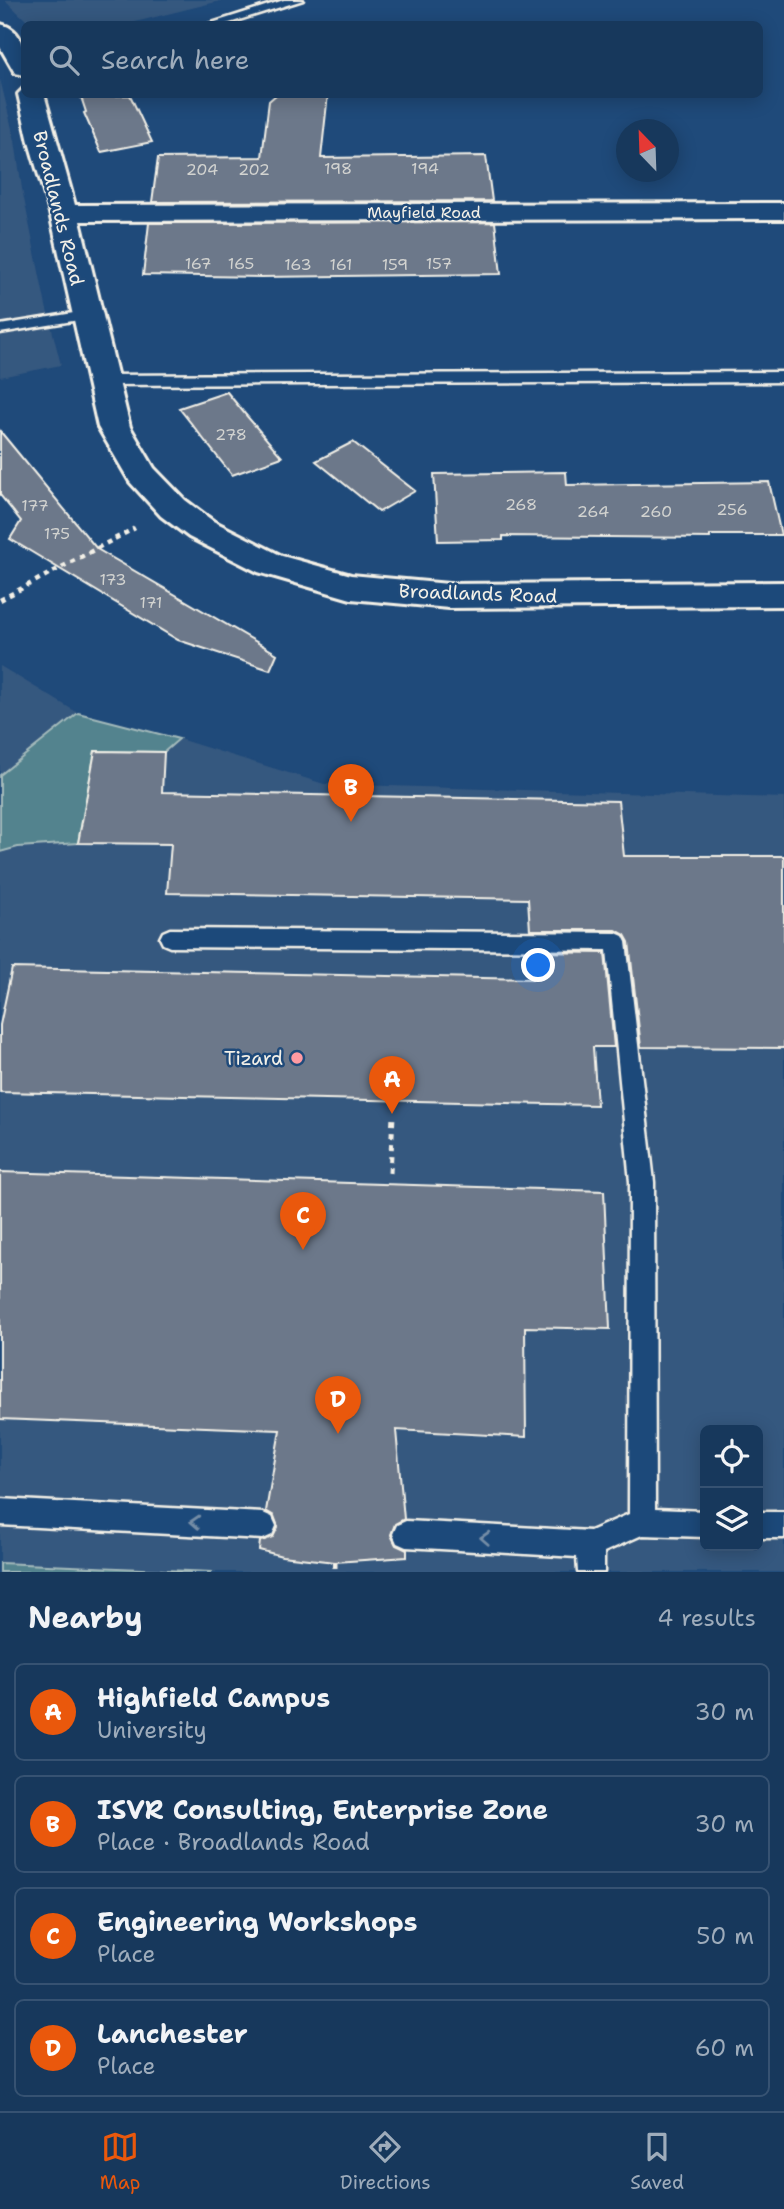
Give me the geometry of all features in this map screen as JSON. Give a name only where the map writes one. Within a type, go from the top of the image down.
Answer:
[{"type":"street","points":[[0,31],[21,59]]},
{"type":"street","name":"Broadlands Road","points":[[32,98],[42,142],[64,213],[114,427],[142,475],[173,508],[201,529],[270,564],[351,587],[449,596],[784,594]]},
{"type":"street","name":"Mayfield Road","points":[[64,213],[784,211]]},
{"type":"lane","points":[[225,21],[297,0]]},
{"type":"lane","points":[[0,329],[86,315]]},
{"type":"lane","points":[[101,380],[784,377]]},
{"type":"lane","points":[[170,938],[617,942],[642,1182],[642,1522]]},
{"type":"lane","points":[[0,1512],[263,1526]]},
{"type":"lane","points":[[406,1534],[590,1544],[642,1522],[700,1524]]},
{"type":"lane","points":[[763,1525],[784,1525]]},
{"type":"lane","points":[[590,1544],[591,1572]]},
{"type":"path","points":[[0,600],[173,508]]},
{"type":"path","points":[[390,1173],[393,1116]]},
{"type":"path","points":[[335,1562],[335,1572]]},
{"type":"shaded area","points":[[5,0],[224,0],[139,21],[27,21]]},
{"type":"shaded area","points":[[0,79],[15,141],[46,306],[61,365],[0,377]]},
{"type":"shaded area","points":[[0,666],[78,713],[179,739],[324,784],[784,798],[784,1572],[0,1572]]},
{"type":"green space","points":[[78,713],[179,739],[164,752],[95,751],[78,843],[18,847],[0,852],[0,775]]},
{"type":"green space","points":[[0,1563],[212,1572],[0,1572]]},
{"type":"building","points":[[81,98],[131,98],[152,142],[101,152],[84,113],[86,112]]},
{"type":"building","points":[[272,98],[328,98],[321,158],[486,156],[492,201],[152,202],[158,158],[262,157],[269,101]]},
{"type":"building","points":[[495,222],[501,274],[261,277],[143,275],[149,223]]},
{"type":"building","points":[[227,392],[282,457],[232,475],[179,408]]},
{"type":"building","points":[[0,431],[97,549],[277,654],[270,670],[178,640],[10,539],[21,521],[0,495]]},
{"type":"building","points":[[353,442],[415,491],[379,512],[316,461]]},
{"type":"building","points":[[566,472],[567,485],[769,482],[781,535],[710,535],[710,538],[503,536],[503,540],[438,541],[434,474]]},
{"type":"building","points":[[95,751],[164,752],[162,792],[618,801],[624,856],[784,856],[784,1048],[641,1047],[629,942],[625,935],[616,930],[530,930],[528,899],[167,893],[171,844],[78,843]]},
{"type":"building","name":"Tizard","points":[[532,952],[605,953],[614,1047],[593,1047],[597,1105],[0,1092],[0,1025],[12,968],[533,979]]},
{"type":"building","points":[[0,1172],[604,1191],[610,1329],[525,1327],[526,1437],[396,1430],[404,1519],[395,1524],[391,1535],[396,1545],[407,1550],[407,1557],[335,1562],[282,1556],[259,1550],[260,1541],[273,1537],[278,1527],[274,1516],[266,1511],[280,1430],[0,1419]]},
{"type":"place","name":"ISVR Consulting, Enterprise Zone","points":[[351,822]]},
{"type":"place","name":"Tizard","points":[[297,1058]]},
{"type":"place","name":"Highfield Campus","points":[[392,1114]]},
{"type":"place","name":"Engineering Workshops","points":[[303,1250]]},
{"type":"place","name":"Lanchester","points":[[338,1434]]}]
